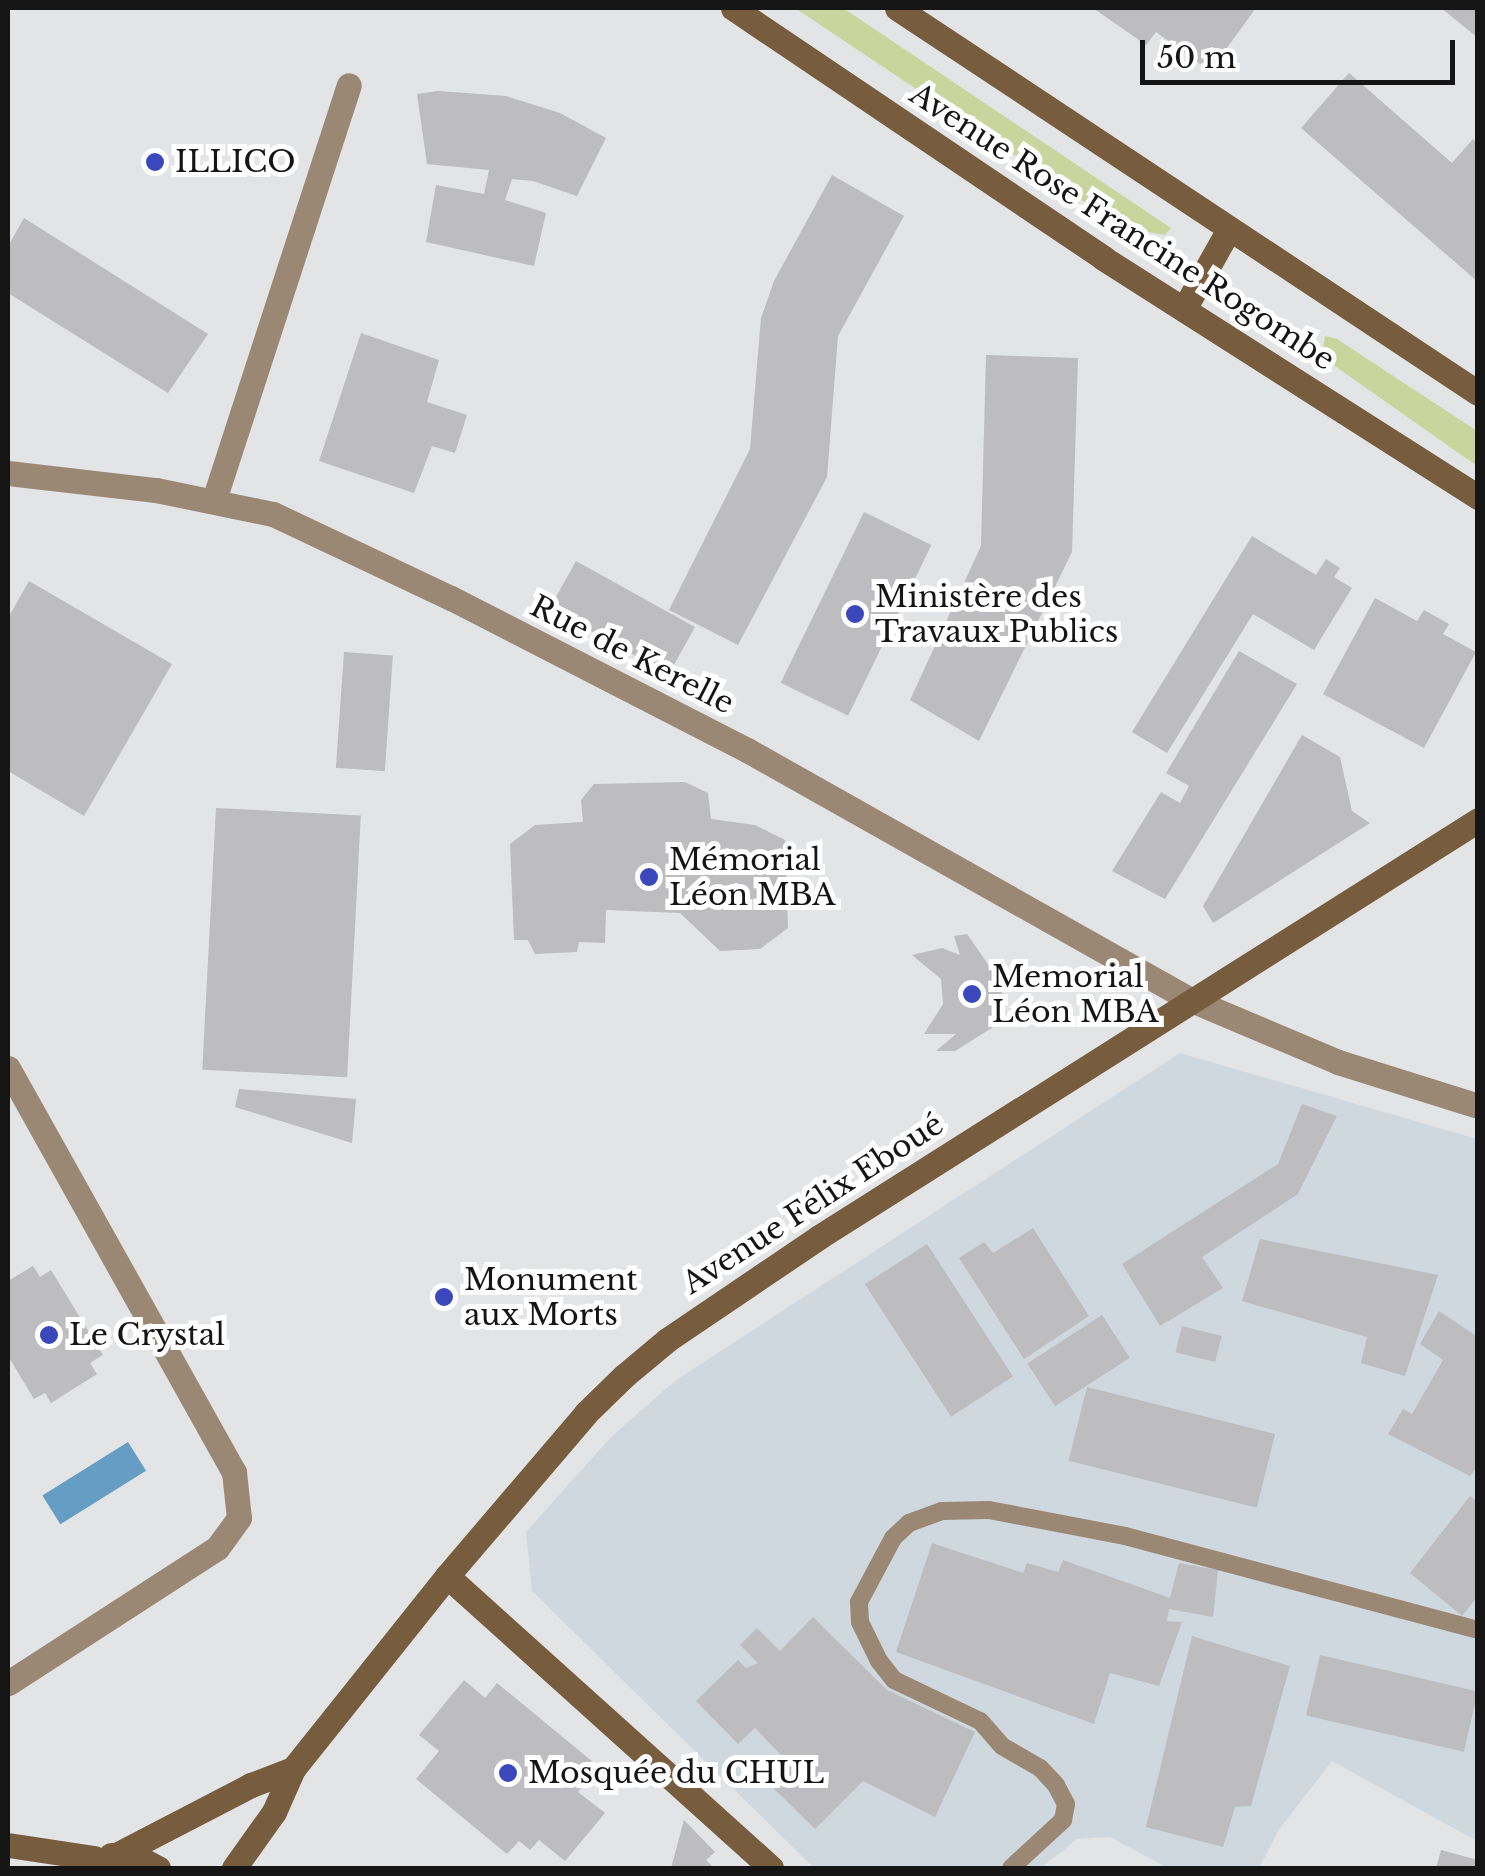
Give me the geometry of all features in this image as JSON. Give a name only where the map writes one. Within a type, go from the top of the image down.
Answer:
[{"type":"main road","name":"Avenue Rose Francine Rogombe","points":[[733,8],[1184,309],[1478,497]]},
{"type":"main road","name":"Avenue Rose Francine Rogombe","points":[[897,8],[1228,229],[1342,299],[1478,393]]},
{"type":"main road","points":[[1184,309],[1228,229]]},
{"type":"main road","name":"Avenue Félix Eboué","points":[[234,1868],[274,1812],[293,1769],[447,1576],[586,1413],[667,1340],[1189,999],[1478,820]]},
{"type":"main road","points":[[447,1576],[771,1868]]},
{"type":"main road","points":[[97,1860],[251,1785],[293,1769]]},
{"type":"main road","points":[[8,1844],[158,1868]]},
{"type":"street","points":[[214,500],[349,85]]},
{"type":"street","name":"Rue de Kerelle","points":[[8,472],[214,500],[272,514],[521,634],[828,794],[1189,999],[1338,1062],[1478,1106]]},
{"type":"street","points":[[8,1068],[234,1472],[239,1518],[216,1548],[8,1684]]},
{"type":"lane","points":[[1011,1868],[1063,1820],[1066,1804],[1056,1785],[1040,1768],[1002,1746],[980,1720],[894,1680],[878,1661],[860,1622],[859,1602],[892,1538],[909,1523],[942,1511],[989,1510],[1126,1536],[1478,1630]]},
{"type":"shaded area","points":[[1180,1053],[1477,1139],[1477,1841],[1332,1761],[1278,1831],[1259,1868],[1168,1868],[1110,1837],[1077,1839],[1041,1868],[814,1868],[532,1591],[526,1532],[611,1437],[676,1380]]},
{"type":"green space","points":[[795,8],[843,8],[1171,228],[1165,235],[1129,229],[1110,219]]},
{"type":"green space","points":[[1325,336],[1337,339],[1477,431],[1477,466],[1322,357]]},
{"type":"water","points":[[128,1442],[146,1471],[60,1524],[42,1496]]},
{"type":"building","points":[[1093,8],[1256,8],[1210,71],[1156,32],[1146,45]]},
{"type":"building","points":[[1441,8],[1478,8],[1478,38]]},
{"type":"building","points":[[1349,73],[1452,163],[1473,139],[1478,144],[1478,282],[1301,128]]},
{"type":"building","points":[[438,91],[506,96],[560,113],[606,138],[577,196],[533,181],[512,179],[505,200],[546,213],[534,266],[426,242],[436,185],[484,194],[489,170],[427,164],[417,94]]},
{"type":"building","points":[[832,175],[904,216],[838,336],[827,477],[738,645],[669,610],[750,449],[761,318],[774,281]]},
{"type":"building","points":[[24,218],[208,334],[168,393],[8,293],[8,246]]},
{"type":"building","points":[[361,333],[439,360],[427,402],[467,415],[455,453],[432,446],[414,493],[319,461]]},
{"type":"building","points":[[986,355],[1078,358],[1072,552],[979,741],[910,700],[981,546]]},
{"type":"building","name":"Ministère des Travaux Publics","points":[[864,512],[931,545],[848,716],[781,683]]},
{"type":"building","points":[[1252,536],[1316,575],[1326,559],[1340,568],[1334,577],[1352,588],[1314,650],[1253,614],[1167,753],[1132,732]]},
{"type":"building","points":[[576,561],[695,627],[669,674],[550,608]]},
{"type":"building","points":[[29,581],[172,664],[84,816],[8,771],[8,618]]},
{"type":"building","points":[[1375,598],[1417,621],[1424,610],[1449,624],[1443,634],[1476,652],[1424,748],[1323,694]]},
{"type":"building","points":[[1239,651],[1297,684],[1165,899],[1112,871],[1161,792],[1180,803],[1189,786],[1166,773]]},
{"type":"building","points":[[344,652],[393,655],[385,771],[336,768]]},
{"type":"building","points":[[1302,735],[1340,757],[1352,811],[1370,823],[1213,923],[1203,906]]},
{"type":"building","name":"Mémorial Léon MBA","points":[[685,782],[708,793],[711,819],[755,825],[785,840],[788,928],[760,949],[720,951],[680,913],[606,910],[605,943],[579,942],[577,952],[535,954],[528,940],[514,940],[510,844],[535,825],[583,822],[581,800],[594,784]]},
{"type":"building","points":[[216,808],[361,816],[347,1077],[202,1070]]},
{"type":"building","name":"Memorial Léon MBA","points":[[967,934],[1001,983],[1003,1006],[995,1026],[955,1051],[936,1051],[956,1034],[924,1034],[943,1004],[941,979],[912,955],[942,948],[960,955],[954,936]]},
{"type":"building","points":[[239,1089],[356,1099],[352,1143],[235,1107]]},
{"type":"building","points":[[1302,1104],[1337,1116],[1298,1194],[1202,1257],[1223,1288],[1160,1326],[1122,1264],[1278,1164]]},
{"type":"building","points":[[1033,1228],[1089,1316],[1024,1359],[959,1258],[984,1242],[993,1253]]},
{"type":"building","points":[[1260,1239],[1438,1275],[1405,1376],[1361,1363],[1367,1337],[1242,1301]]},
{"type":"building","points":[[927,1244],[1013,1377],[951,1417],[865,1284]]},
{"type":"building","name":"Le Crystal","points":[[33,1266],[40,1277],[51,1270],[103,1355],[90,1363],[97,1374],[51,1403],[45,1393],[34,1399],[8,1356],[8,1281]]},
{"type":"building","points":[[1439,1311],[1478,1337],[1478,1466],[1470,1476],[1388,1434],[1403,1409],[1412,1414],[1443,1360],[1420,1344]]},
{"type":"building","points":[[1102,1315],[1130,1358],[1055,1406],[1027,1363]]},
{"type":"building","points":[[1182,1326],[1222,1336],[1215,1362],[1175,1352]]},
{"type":"building","points":[[1087,1387],[1275,1434],[1257,1508],[1069,1461]]},
{"type":"building","points":[[1470,1496],[1478,1502],[1478,1596],[1462,1616],[1410,1573]]},
{"type":"building","points":[[932,1543],[1023,1573],[1027,1563],[1058,1572],[1063,1560],[1170,1598],[1179,1563],[1218,1570],[1213,1617],[1169,1609],[1167,1621],[1182,1622],[1159,1686],[1110,1673],[1094,1724],[896,1652]]},
{"type":"building","points":[[813,1617],[887,1690],[975,1732],[935,1817],[863,1781],[815,1829],[761,1776],[781,1755],[755,1728],[738,1744],[696,1701],[738,1660],[746,1668],[758,1663],[740,1645],[757,1628],[780,1651]]},
{"type":"building","points":[[1192,1636],[1290,1666],[1251,1806],[1235,1807],[1223,1847],[1146,1827]]},
{"type":"building","points":[[1320,1655],[1478,1691],[1464,1752],[1306,1715]]},
{"type":"building","name":"Mosquée du CHUL","points":[[464,1680],[485,1698],[497,1683],[599,1767],[578,1792],[605,1813],[565,1861],[539,1840],[530,1850],[519,1841],[507,1854],[416,1779],[439,1751],[419,1735]]},
{"type":"building","points":[[684,1820],[715,1852],[706,1860],[714,1868],[671,1868]]},
{"type":"building","points":[[1441,1850],[1478,1860],[1478,1868],[1436,1868]]},
{"type":"place","name":"ILLICO","points":[[155,162]]},
{"type":"place","name":"Ministère des Travaux Publics","points":[[855,614]]},
{"type":"place","name":"Mémorial Léon MBA","points":[[649,877]]},
{"type":"place","name":"Memorial Léon MBA","points":[[972,994]]},
{"type":"place","name":"Monument aux Morts","points":[[444,1297]]},
{"type":"place","name":"Le Crystal","points":[[49,1335]]},
{"type":"place","name":"Mosquée du CHUL","points":[[508,1773]]}]
